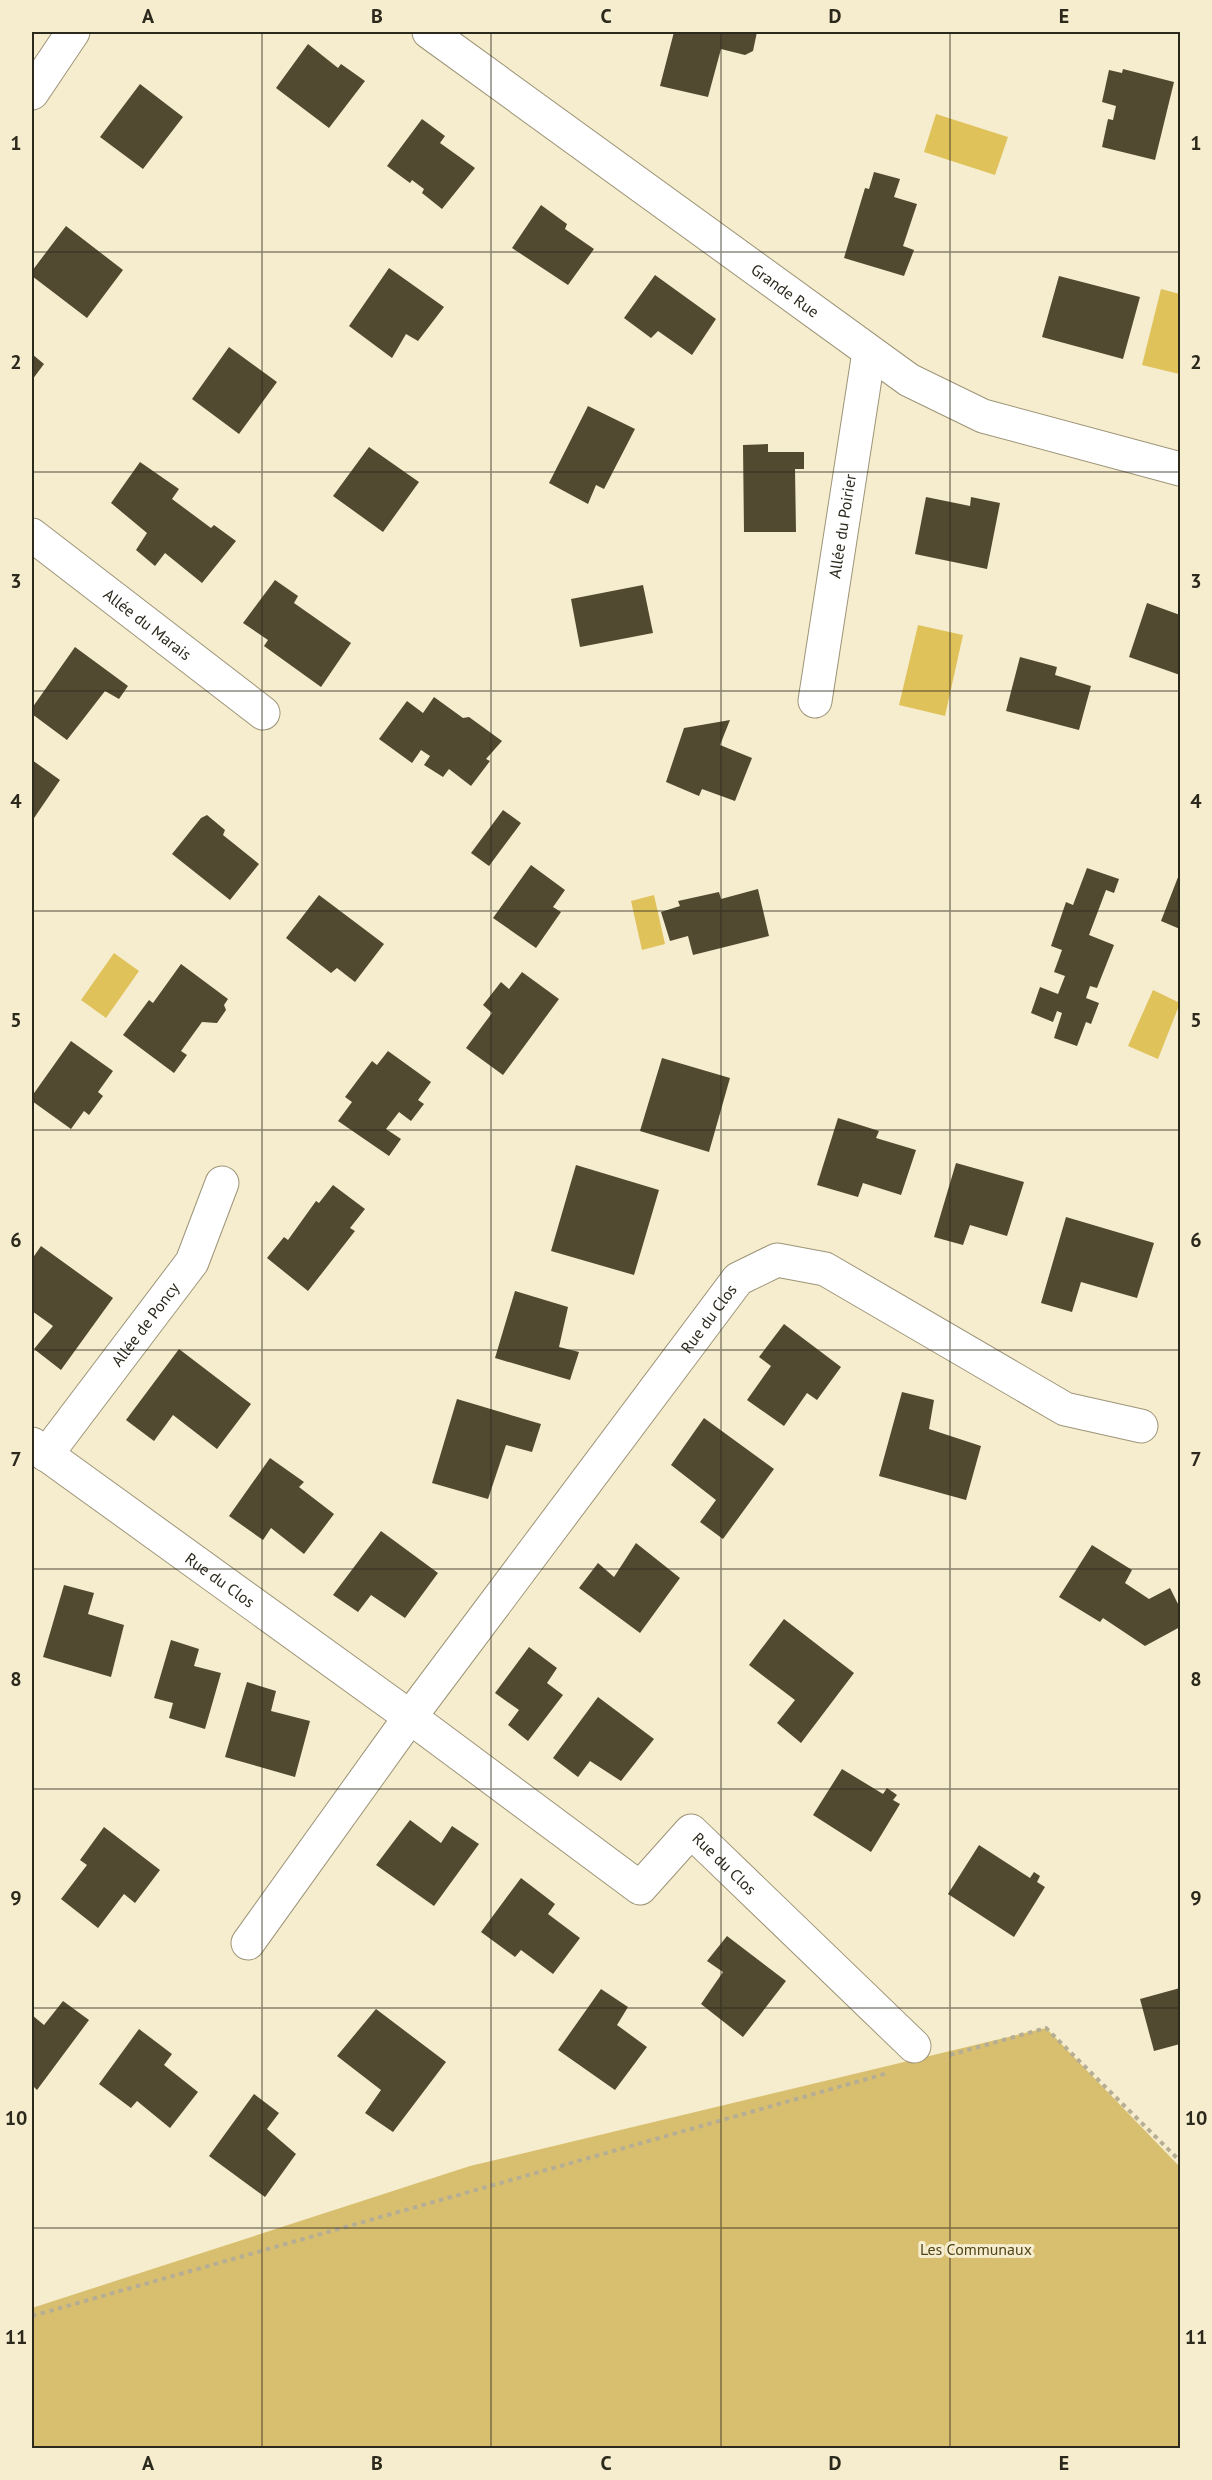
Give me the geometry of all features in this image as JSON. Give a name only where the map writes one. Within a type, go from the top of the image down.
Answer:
[{"type":"street","points":[[32,93],[73,32]]},
{"type":"street","name":"Grande Rue","points":[[429,32],[909,380],[983,416],[1180,469]]},
{"type":"street","name":"Allée du Poirier","points":[[815,701],[869,352]]},
{"type":"street","name":"Allée du Marais","points":[[32,535],[263,713]]},
{"type":"street","name":"Allée de Poncy","points":[[39,1450],[192,1262],[222,1183]]},
{"type":"street","name":"Rue du Clos","points":[[248,1943],[410,1717],[738,1279],[777,1260],[825,1269],[1065,1409],[1141,1426]]},
{"type":"street","name":"Rue du Clos","points":[[39,1450],[410,1717],[640,1888],[691,1831],[918,2058]]},
{"type":"path","points":[[32,2316],[918,2058],[1046,2028],[1180,2161]]},
{"type":"green space","name":"Les Communaux","points":[[1046,2028],[1180,2167],[1180,2448],[32,2448],[32,2308],[470,2166]]},
{"type":"shaded area","points":[[936,114],[1008,137],[995,175],[924,152]]},
{"type":"shaded area","points":[[1161,289],[1180,294],[1179,374],[1142,365]]},
{"type":"shaded area","points":[[918,625],[963,635],[945,716],[899,705]]},
{"type":"shaded area","points":[[654,895],[665,944],[642,950],[631,901]]},
{"type":"shaded area","points":[[114,953],[139,971],[106,1018],[81,1000]]},
{"type":"shaded area","points":[[1153,990],[1180,1003],[1158,1059],[1128,1046]]},
{"type":"building","points":[[674,32],[757,32],[753,51],[745,55],[721,49],[708,97],[660,86]]},
{"type":"building","points":[[308,44],[338,68],[341,64],[365,81],[329,128],[276,88]]},
{"type":"building","points":[[1123,69],[1174,82],[1155,160],[1102,147],[1108,119],[1113,120],[1116,106],[1102,102],[1109,70],[1122,73]]},
{"type":"building","points":[[140,84],[183,117],[143,169],[100,137]]},
{"type":"building","points":[[422,119],[445,136],[440,143],[475,168],[442,209],[422,193],[424,189],[412,180],[410,183],[387,166]]},
{"type":"building","points":[[874,172],[900,179],[894,197],[917,204],[903,246],[914,250],[904,276],[844,258],[865,188],[869,189]]},
{"type":"building","points":[[541,205],[567,224],[565,229],[594,249],[568,285],[512,248]]},
{"type":"building","points":[[66,226],[123,270],[87,318],[32,276],[32,271]]},
{"type":"building","points":[[389,268],[444,307],[418,341],[406,334],[392,358],[349,326]]},
{"type":"building","points":[[655,275],[716,319],[692,355],[658,331],[651,338],[624,318]]},
{"type":"building","points":[[1059,276],[1140,297],[1123,359],[1042,337]]},
{"type":"building","points":[[229,347],[277,382],[239,434],[192,399]]},
{"type":"building","points":[[32,354],[44,364],[32,380]]},
{"type":"building","points":[[588,406],[635,429],[604,489],[596,485],[588,504],[549,483]]},
{"type":"building","points":[[768,444],[768,452],[804,452],[804,469],[795,469],[796,532],[744,532],[743,445]]},
{"type":"building","points":[[369,447],[419,482],[383,532],[333,496]]},
{"type":"building","points":[[140,462],[179,489],[172,499],[211,528],[214,525],[236,541],[202,583],[165,553],[155,566],[136,550],[147,533],[111,503]]},
{"type":"building","points":[[926,497],[970,506],[971,497],[1000,503],[987,569],[915,554]]},
{"type":"building","points":[[275,580],[298,596],[294,603],[351,643],[321,687],[264,646],[268,640],[243,623]]},
{"type":"building","points":[[643,585],[653,633],[580,647],[571,599]]},
{"type":"building","points":[[1147,603],[1180,615],[1180,675],[1129,657]]},
{"type":"building","points":[[75,647],[128,686],[119,699],[105,691],[67,740],[32,714],[32,708]]},
{"type":"building","points":[[1020,657],[1057,667],[1055,675],[1091,686],[1079,730],[1006,711]]},
{"type":"building","points":[[434,697],[463,718],[469,717],[502,741],[486,759],[490,761],[471,786],[449,769],[443,777],[424,765],[430,756],[421,750],[412,763],[379,739],[407,701],[423,713]]},
{"type":"building","points":[[730,720],[720,745],[752,758],[735,801],[702,789],[699,796],[666,782],[684,728]]},
{"type":"building","points":[[32,760],[60,780],[32,821]]},
{"type":"building","points":[[503,810],[521,823],[489,866],[471,853]]},
{"type":"building","points":[[207,815],[225,830],[223,835],[259,864],[230,900],[172,854],[201,818]]},
{"type":"building","points":[[531,865],[565,890],[553,907],[561,912],[536,948],[493,918]]},
{"type":"building","points":[[1087,868],[1119,879],[1114,893],[1106,890],[1089,935],[1114,945],[1097,988],[1090,986],[1086,998],[1099,1003],[1091,1024],[1086,1022],[1077,1046],[1054,1038],[1062,1013],[1057,1011],[1053,1022],[1031,1013],[1040,987],[1058,994],[1065,976],[1054,972],[1062,950],[1051,946],[1066,902],[1073,905]]},
{"type":"building","points":[[1180,872],[1180,929],[1161,921]]},
{"type":"building","points":[[758,889],[769,936],[693,955],[688,936],[670,941],[661,912],[680,906],[678,901],[719,892],[721,899]]},
{"type":"building","points":[[319,895],[384,944],[355,982],[337,968],[331,973],[286,938]]},
{"type":"building","points":[[181,964],[228,999],[224,1005],[226,1010],[217,1023],[202,1022],[181,1051],[187,1055],[174,1073],[123,1035],[149,1000],[153,1003]]},
{"type":"building","points":[[522,972],[559,999],[503,1075],[466,1048],[492,1013],[483,1005],[501,982],[509,989]]},
{"type":"building","points":[[71,1041],[113,1071],[98,1092],[103,1096],[89,1115],[84,1111],[71,1129],[32,1101],[32,1096]]},
{"type":"building","points":[[388,1051],[431,1082],[418,1100],[424,1104],[411,1121],[399,1112],[386,1129],[401,1139],[389,1156],[338,1121],[352,1102],[345,1097],[372,1061],[377,1065]]},
{"type":"building","points":[[662,1058],[730,1078],[709,1152],[640,1131]]},
{"type":"building","points":[[838,1118],[879,1131],[876,1138],[916,1150],[901,1195],[863,1183],[858,1197],[817,1185]]},
{"type":"building","points":[[956,1163],[1024,1182],[1007,1236],[970,1225],[963,1245],[934,1237]]},
{"type":"building","points":[[576,1165],[659,1190],[634,1275],[551,1251]]},
{"type":"building","points":[[333,1185],[365,1209],[350,1228],[355,1231],[308,1291],[267,1258],[284,1237],[288,1240],[316,1201],[319,1203]]},
{"type":"building","points":[[1066,1217],[1154,1243],[1137,1298],[1081,1282],[1072,1312],[1041,1303]]},
{"type":"building","points":[[41,1246],[113,1298],[61,1370],[34,1349],[53,1326],[32,1311],[32,1259]]},
{"type":"building","points":[[515,1291],[568,1307],[559,1347],[579,1352],[570,1380],[495,1358]]},
{"type":"building","points":[[784,1324],[841,1367],[817,1400],[807,1393],[784,1426],[747,1400],[771,1366],[759,1357]]},
{"type":"building","points":[[179,1349],[251,1404],[217,1449],[173,1415],[154,1441],[126,1420]]},
{"type":"building","points":[[902,1392],[934,1400],[929,1429],[981,1446],[966,1500],[879,1476]]},
{"type":"building","points":[[457,1399],[541,1424],[532,1452],[506,1445],[488,1499],[432,1483]]},
{"type":"building","points":[[704,1418],[774,1469],[723,1539],[700,1522],[716,1500],[671,1465]]},
{"type":"building","points":[[270,1458],[304,1482],[299,1487],[334,1514],[304,1554],[271,1528],[263,1540],[229,1516]]},
{"type":"building","points":[[381,1531],[438,1573],[405,1618],[371,1595],[358,1612],[333,1595]]},
{"type":"building","points":[[636,1543],[680,1578],[640,1633],[579,1588],[598,1563],[614,1577]]},
{"type":"building","points":[[1092,1545],[1132,1570],[1125,1583],[1149,1599],[1170,1588],[1180,1608],[1180,1627],[1145,1646],[1103,1618],[1100,1622],[1059,1597]]},
{"type":"building","points":[[64,1585],[94,1593],[88,1614],[124,1625],[111,1677],[43,1657]]},
{"type":"building","points":[[784,1619],[854,1673],[801,1743],[777,1723],[795,1700],[749,1665]]},
{"type":"building","points":[[171,1640],[199,1649],[194,1666],[221,1673],[205,1729],[169,1718],[173,1703],[154,1698]]},
{"type":"building","points":[[529,1647],[557,1668],[547,1683],[563,1695],[528,1741],[508,1725],[519,1710],[495,1693]]},
{"type":"building","points":[[247,1682],[276,1691],[271,1711],[310,1721],[295,1777],[225,1757]]},
{"type":"building","points":[[598,1697],[654,1739],[621,1781],[590,1761],[578,1777],[553,1758]]},
{"type":"building","points":[[842,1769],[883,1794],[887,1788],[897,1795],[893,1800],[900,1804],[871,1852],[813,1815]]},
{"type":"building","points":[[410,1820],[441,1843],[452,1826],[479,1844],[434,1906],[376,1865]]},
{"type":"building","points":[[104,1827],[160,1870],[135,1903],[124,1894],[98,1928],[61,1899],[87,1865],[80,1860]]},
{"type":"building","points":[[979,1845],[1030,1878],[1034,1872],[1040,1876],[1037,1882],[1045,1887],[1014,1937],[948,1894]]},
{"type":"building","points":[[521,1878],[555,1904],[548,1914],[580,1938],[553,1974],[521,1950],[515,1957],[481,1932]]},
{"type":"building","points":[[727,1936],[786,1981],[743,2037],[701,2004],[723,1972],[707,1961]]},
{"type":"building","points":[[1180,1988],[1180,2044],[1154,2051],[1140,1999]]},
{"type":"building","points":[[601,1989],[628,2007],[617,2025],[647,2047],[615,2090],[558,2050]]},
{"type":"building","points":[[63,2001],[89,2020],[37,2090],[32,2085],[32,2015],[44,2025]]},
{"type":"building","points":[[376,2009],[446,2062],[393,2132],[365,2113],[381,2090],[337,2056]]},
{"type":"building","points":[[139,2029],[172,2054],[164,2065],[198,2092],[170,2128],[137,2101],[131,2108],[99,2084]]},
{"type":"building","points":[[254,2094],[279,2113],[267,2129],[296,2154],[265,2197],[209,2156]]}]
